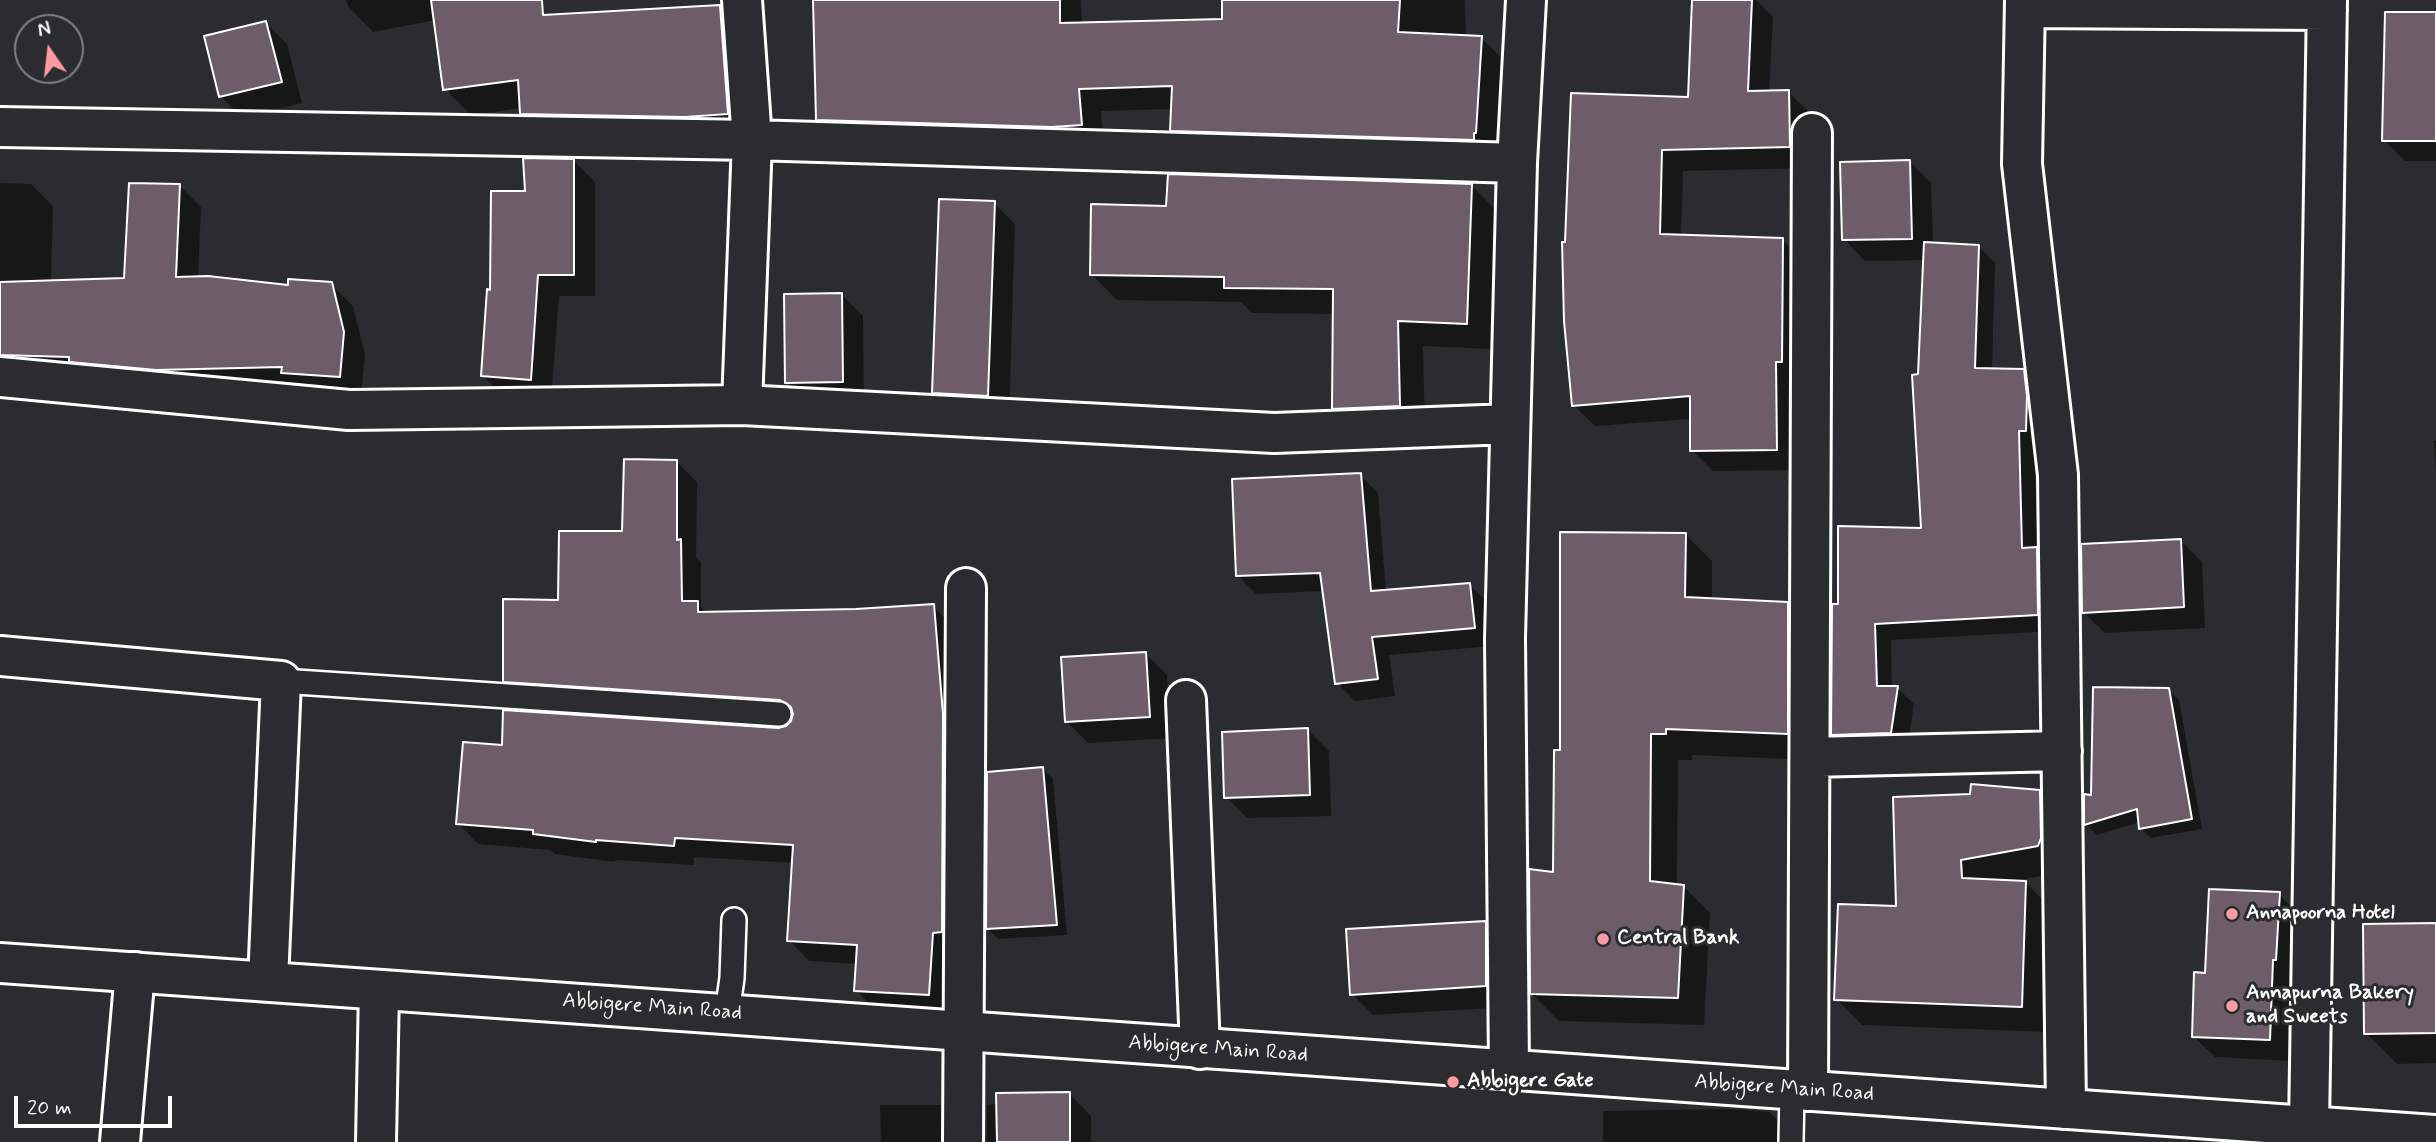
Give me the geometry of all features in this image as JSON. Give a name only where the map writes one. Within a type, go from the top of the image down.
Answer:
[{"type":"street","points":[[742,0],[752,140],[742,405]]},
{"type":"street","points":[[1509,1069],[1505,638],[1517,163],[1526,0]]},
{"type":"street","points":[[2066,1108],[2059,475],[2022,164],[2025,4],[2327,5],[2309,1126]]},
{"type":"street","points":[[0,127],[752,140],[1517,163]]},
{"type":"street","points":[[1800,1090],[1810,757],[1812,134]]},
{"type":"street","points":[[0,377],[349,410],[742,405],[1274,433],[1510,425]]},
{"type":"street","points":[[962,1142],[966,588]]},
{"type":"street","points":[[0,656],[281,681],[268,981]]},
{"type":"street","points":[[1186,700],[1199,1048]]},
{"type":"street","points":[[1810,757],[2062,751]]},
{"type":"street","name":"Abbigere Main Road","points":[[0,963],[2066,1108],[2204,1130],[2309,1126],[2356,1136],[2436,1135]]},
{"type":"street","points":[[120,1142],[135,972]]},
{"type":"street","points":[[376,1142],[379,990]]},
{"type":"lane","points":[[281,681],[779,714]]},
{"type":"lane","points":[[727,1013],[732,978],[734,920]]},
{"type":"lane","points":[[1791,1142],[1800,1090]]},
{"type":"building","points":[[431,0],[542,0],[543,15],[720,5],[728,114],[685,117],[520,114],[518,80],[443,90]]},
{"type":"building","points":[[813,0],[1060,0],[1060,23],[1222,19],[1222,0],[1400,0],[1398,32],[1482,36],[1476,133],[1474,140],[1170,131],[1172,86],[1079,89],[1082,125],[1052,127],[816,120]]},
{"type":"building","points":[[1692,0],[1752,0],[1748,91],[1789,90],[1790,147],[1662,150],[1660,234],[1783,238],[1782,362],[1776,362],[1777,450],[1690,451],[1690,396],[1572,406],[1564,321],[1562,242],[1565,242],[1571,93],[1688,97]]},
{"type":"building","points":[[2385,12],[2436,12],[2436,141],[2382,141]]},
{"type":"building","points":[[266,21],[282,82],[219,97],[204,36]]},
{"type":"building","points":[[523,158],[574,159],[574,275],[538,275],[531,380],[481,376],[487,289],[490,290],[491,191],[525,191]]},
{"type":"building","points":[[1910,160],[1912,239],[1842,240],[1840,162]]},
{"type":"building","points":[[1168,174],[1472,184],[1467,324],[1398,321],[1400,406],[1332,409],[1333,289],[1224,288],[1224,277],[1090,275],[1091,204],[1166,206]]},
{"type":"building","points":[[129,183],[180,184],[176,277],[208,276],[288,285],[288,279],[332,282],[344,332],[340,377],[281,373],[282,367],[156,370],[69,362],[69,357],[0,355],[0,282],[124,278]]},
{"type":"building","points":[[939,199],[995,201],[988,396],[932,393]]},
{"type":"building","points":[[1924,242],[1979,245],[1975,368],[2024,369],[2027,396],[2026,431],[2019,431],[2022,548],[2037,547],[2038,615],[1875,624],[1877,686],[1898,686],[1891,733],[1831,735],[1832,604],[1838,604],[1838,526],[1921,528],[1912,375],[1918,374]]},
{"type":"building","points":[[842,293],[843,382],[785,383],[784,294]]},
{"type":"building","points":[[624,459],[677,460],[677,540],[681,539],[682,601],[698,601],[698,612],[856,609],[934,604],[943,714],[942,932],[933,933],[929,995],[854,991],[857,945],[787,941],[793,845],[675,838],[674,846],[596,842],[533,834],[533,830],[456,824],[463,742],[502,745],[503,710],[778,728],[791,721],[791,707],[780,700],[503,682],[503,599],[558,600],[559,531],[622,531]]},
{"type":"building","points":[[1361,473],[1371,591],[1470,583],[1475,628],[1372,637],[1378,679],[1335,684],[1320,573],[1236,576],[1232,479]]},
{"type":"building","points":[[1560,532],[1686,533],[1685,597],[1788,602],[1788,734],[1666,729],[1666,734],[1651,734],[1650,881],[1684,885],[1678,998],[1530,994],[1529,869],[1553,872],[1554,750],[1560,750]]},
{"type":"building","points":[[2181,539],[2184,607],[2082,613],[2081,544]]},
{"type":"building","points":[[1146,652],[1150,717],[1065,722],[1061,657]]},
{"type":"building","points":[[2093,687],[2169,688],[2192,819],[2139,829],[2137,809],[2084,825],[2084,794],[2091,795]]},
{"type":"building","points":[[1308,728],[1310,795],[1224,798],[1222,732]]},
{"type":"building","points":[[1043,767],[1057,925],[986,929],[987,772]]},
{"type":"building","points":[[1971,784],[2040,790],[2041,838],[2038,846],[1961,860],[1962,878],[2026,881],[2022,1007],[1834,1000],[1838,904],[1896,906],[1893,797],[1970,794]]},
{"type":"building","points":[[2209,889],[2280,892],[2276,960],[2273,960],[2270,1040],[2192,1037],[2194,972],[2205,973]]},
{"type":"building","points":[[1486,921],[1486,986],[1350,995],[1346,929]]},
{"type":"building","points":[[2436,923],[2436,1033],[2364,1034],[2363,924]]},
{"type":"building","points":[[1070,1092],[1070,1142],[997,1142],[996,1093]]},
{"type":"place","name":"Annapoorna Hotel","points":[[2232,914]]},
{"type":"place","name":"Central Bank","points":[[1603,939]]},
{"type":"place","name":"Annapurna Bakery and Sweets","points":[[2232,1006]]},
{"type":"place","name":"Abbigere Gate","points":[[1453,1082]]}]
